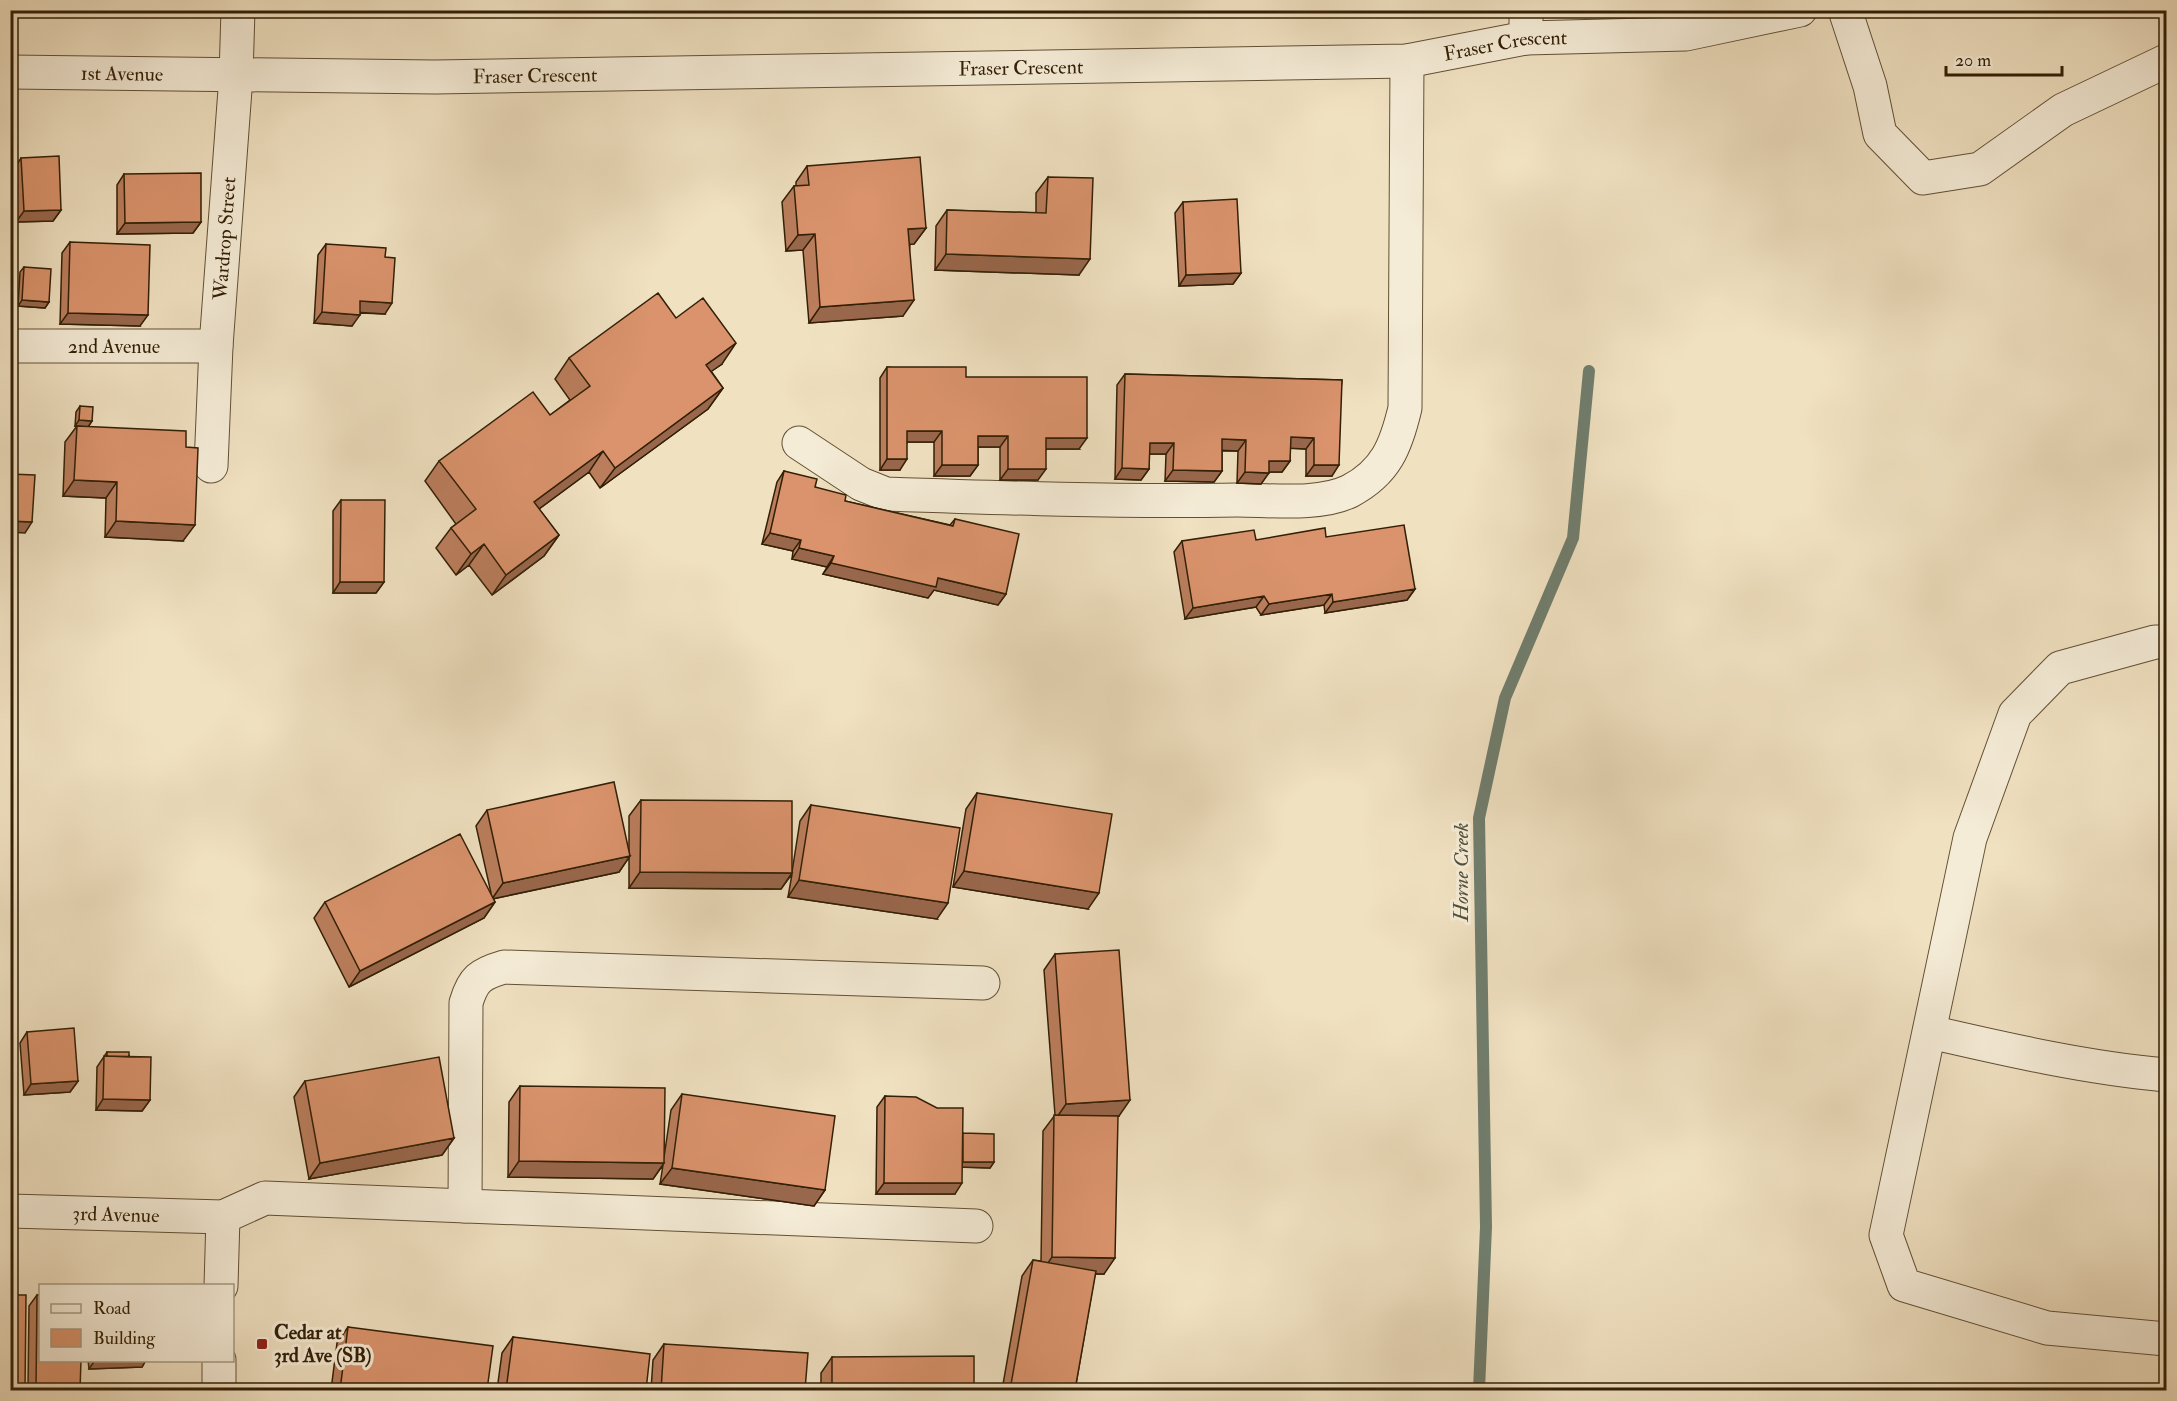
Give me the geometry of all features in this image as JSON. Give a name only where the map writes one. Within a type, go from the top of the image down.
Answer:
[{"type":"street","name":"Wardrop Street","points":[[211,466],[216,346],[236,76],[238,10]]},
{"type":"street","name":"Fraser Crescent","points":[[236,76],[435,76],[1407,62],[1526,24],[1686,34],[1800,10]]},
{"type":"street","points":[[1845,10],[1870,86],[1880,134],[1923,178],[1980,169],[2063,110],[2166,61]]},
{"type":"street","points":[[799,443],[861,484],[886,494],[1155,501],[1320,500],[1348,492],[1378,472],[1398,438],[1405,408],[1407,62]]},
{"type":"street","name":"1st Avenue","points":[[10,72],[236,76]]},
{"type":"street","name":"2nd Avenue","points":[[10,346],[216,346]]},
{"type":"street","points":[[2166,642],[2156,642],[2060,668],[2015,714],[1970,838],[1886,1235],[1904,1285],[2047,1328],[2166,1339]]},
{"type":"street","points":[[465,1206],[466,1003],[471,987],[483,973],[504,967],[983,983]]},
{"type":"street","points":[[1930,1032],[2021,1053],[2166,1075]]},
{"type":"street","points":[[221,1284],[223,1217],[265,1198],[976,1226]]},
{"type":"street","name":"3rd Avenue","points":[[10,1211],[223,1217]]},
{"type":"street","points":[[219,1362],[219,1390]]},
{"type":"building","points":[[59,156],[61,210],[24,211],[21,158]]},
{"type":"building","points":[[920,157],[926,228],[908,229],[914,300],[820,307],[815,234],[798,235],[794,186],[809,185],[807,166]]},
{"type":"building","points":[[201,173],[201,222],[125,223],[124,174]]},
{"type":"building","points":[[1048,177],[1093,178],[1090,259],[946,254],[947,210],[1046,213]]},
{"type":"building","points":[[1237,199],[1241,273],[1186,275],[1183,202]]},
{"type":"building","points":[[70,242],[150,245],[148,315],[68,313]]},
{"type":"building","points":[[326,244],[386,248],[385,257],[395,258],[392,303],[360,301],[360,315],[322,312]]},
{"type":"building","points":[[24,267],[51,269],[49,302],[22,300]]},
{"type":"building","points":[[658,293],[676,318],[703,298],[736,343],[706,365],[723,388],[615,468],[603,451],[534,502],[559,535],[506,575],[484,544],[471,554],[451,528],[476,509],[439,461],[533,392],[550,415],[590,386],[569,358]]},
{"type":"building","points":[[887,367],[966,367],[966,377],[1087,377],[1087,438],[1046,438],[1046,469],[1008,469],[1008,436],[978,436],[978,465],[942,465],[942,431],[907,431],[907,459],[887,459]]},
{"type":"building","points":[[1125,374],[1342,380],[1339,465],[1314,465],[1314,438],[1291,437],[1290,461],[1269,461],[1269,473],[1245,472],[1246,440],[1222,439],[1222,471],[1173,470],[1174,443],[1150,443],[1149,469],[1122,468]]},
{"type":"building","points":[[80,406],[93,407],[92,421],[79,420]]},
{"type":"building","points":[[77,426],[186,431],[186,447],[198,448],[195,525],[116,521],[117,482],[74,480]]},
{"type":"building","points":[[784,471],[817,479],[815,487],[846,495],[845,501],[953,526],[955,519],[1019,534],[1006,594],[938,578],[936,587],[831,563],[834,556],[799,548],[801,540],[770,533]]},
{"type":"building","points":[[10,474],[35,475],[32,522],[10,521]]},
{"type":"building","points":[[341,500],[385,500],[384,582],[340,582]]},
{"type":"building","points":[[1404,525],[1415,589],[1333,602],[1332,594],[1269,604],[1264,596],[1193,608],[1182,541],[1254,530],[1256,540],[1325,528],[1326,537]]},
{"type":"building","points":[[614,782],[630,856],[503,883],[487,810]]},
{"type":"building","points":[[977,793],[1112,814],[1099,893],[964,871]]},
{"type":"building","points":[[641,800],[792,801],[792,873],[640,872]]},
{"type":"building","points":[[811,805],[960,828],[948,903],[799,880]]},
{"type":"building","points":[[460,834],[495,902],[360,971],[325,902]]},
{"type":"building","points":[[1119,950],[1130,1100],[1066,1104],[1055,954]]},
{"type":"building","points":[[74,1028],[78,1081],[31,1084],[27,1032]]},
{"type":"building","points":[[107,1052],[129,1052],[129,1057],[107,1056]]},
{"type":"building","points":[[104,1056],[151,1057],[150,1100],[103,1099]]},
{"type":"building","points":[[439,1057],[454,1138],[320,1163],[305,1081]]},
{"type":"building","points":[[520,1086],[665,1088],[664,1163],[519,1161]]},
{"type":"building","points":[[682,1094],[835,1116],[825,1190],[672,1168]]},
{"type":"building","points":[[885,1096],[916,1097],[937,1108],[963,1108],[962,1183],[884,1183]]},
{"type":"building","points":[[1054,1115],[1118,1116],[1115,1258],[1052,1257]]},
{"type":"building","points":[[963,1133],[994,1134],[994,1162],[963,1162]]},
{"type":"building","points":[[1033,1260],[1096,1271],[1075,1390],[1010,1390]]},
{"type":"building","points":[[10,1295],[26,1295],[25,1390],[10,1390]]},
{"type":"building","points":[[37,1295],[39,1295],[39,1362],[81,1362],[80,1390],[36,1390]]},
{"type":"building","points":[[348,1327],[493,1346],[487,1390],[340,1390]]},
{"type":"building","points":[[513,1337],[650,1354],[646,1390],[506,1390]]},
{"type":"building","points":[[664,1344],[808,1353],[805,1390],[661,1390]]},
{"type":"building","points":[[974,1356],[974,1390],[832,1390],[832,1357]]},
{"type":"waterway","name":"Horne Creek","points":[[1479,1390],[1486,1227],[1479,818],[1505,698],[1573,538],[1589,371]]},
{"type":"place","name":"Cedar at 3rd Ave (SB)","points":[[262,1344]]}]
